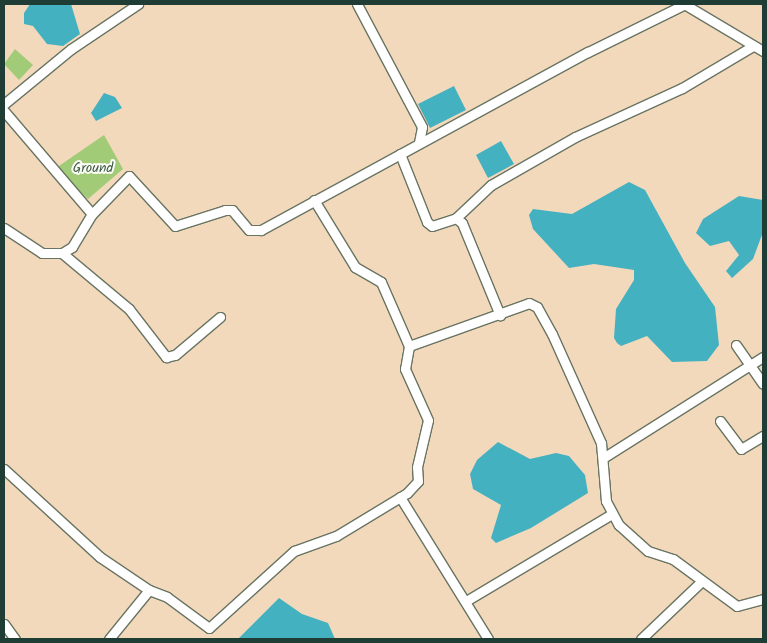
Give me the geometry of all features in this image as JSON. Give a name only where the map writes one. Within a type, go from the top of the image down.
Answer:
[{"type":"street","points":[[4,104],[78,43],[138,4]]},
{"type":"street","points":[[357,4],[422,127],[419,142]]},
{"type":"street","points":[[4,228],[42,253],[62,253],[77,241],[92,214],[129,176],[175,226],[225,210],[232,210],[249,230],[262,230],[419,142],[685,4],[763,51]]},
{"type":"street","points":[[400,154],[427,222],[432,226],[456,218],[491,185],[575,137],[682,88],[754,46]]},
{"type":"street","points":[[4,111],[34,151],[92,214]]},
{"type":"street","points":[[4,469],[100,557],[149,590],[167,597],[209,628],[294,551],[336,536],[400,497],[418,481],[417,467],[428,420],[405,369],[409,346],[381,282],[354,267],[314,200]]},
{"type":"street","points":[[456,218],[471,242],[500,315]]},
{"type":"street","points":[[62,253],[129,309],[166,357],[175,355],[220,317]]},
{"type":"street","points":[[409,346],[500,315],[528,303],[537,307],[582,400],[602,458],[606,501],[612,514],[648,551],[673,558],[737,606],[763,598]]},
{"type":"street","points":[[736,345],[763,384]]},
{"type":"street","points":[[602,458],[763,357]]},
{"type":"street","points":[[720,421],[741,449],[763,436]]},
{"type":"street","points":[[400,497],[466,600],[488,639]]},
{"type":"street","points":[[466,600],[612,514]]},
{"type":"street","points":[[641,639],[702,581]]},
{"type":"street","points":[[109,639],[149,590]]},
{"type":"street","points":[[4,624],[16,639]]},
{"type":"green space","points":[[15,49],[33,65],[19,80],[4,64]]},
{"type":"green space","name":"Ground","points":[[104,135],[123,169],[88,199],[56,168]]},
{"type":"water","points":[[30,4],[71,4],[80,34],[63,46],[47,44],[33,26],[24,24],[24,13]]},
{"type":"water","points":[[454,86],[466,110],[430,128],[418,104]]},
{"type":"water","points":[[104,93],[115,97],[122,108],[96,121],[91,113]]},
{"type":"water","points":[[501,141],[514,164],[488,178],[476,155]]},
{"type":"water","points":[[629,182],[645,190],[685,263],[715,307],[719,345],[707,361],[672,362],[647,336],[621,346],[617,343],[614,338],[616,309],[634,280],[634,270],[594,264],[569,268],[533,229],[529,215],[533,209],[572,214]]},
{"type":"water","points":[[739,196],[763,200],[763,232],[753,259],[732,278],[726,271],[739,255],[729,241],[710,246],[696,233],[703,219]]},
{"type":"water","points":[[498,442],[530,459],[556,453],[569,456],[585,475],[588,493],[531,528],[496,543],[491,538],[501,505],[473,489],[470,474],[477,460]]},
{"type":"water","points":[[279,598],[302,614],[328,623],[335,639],[238,639]]}]
